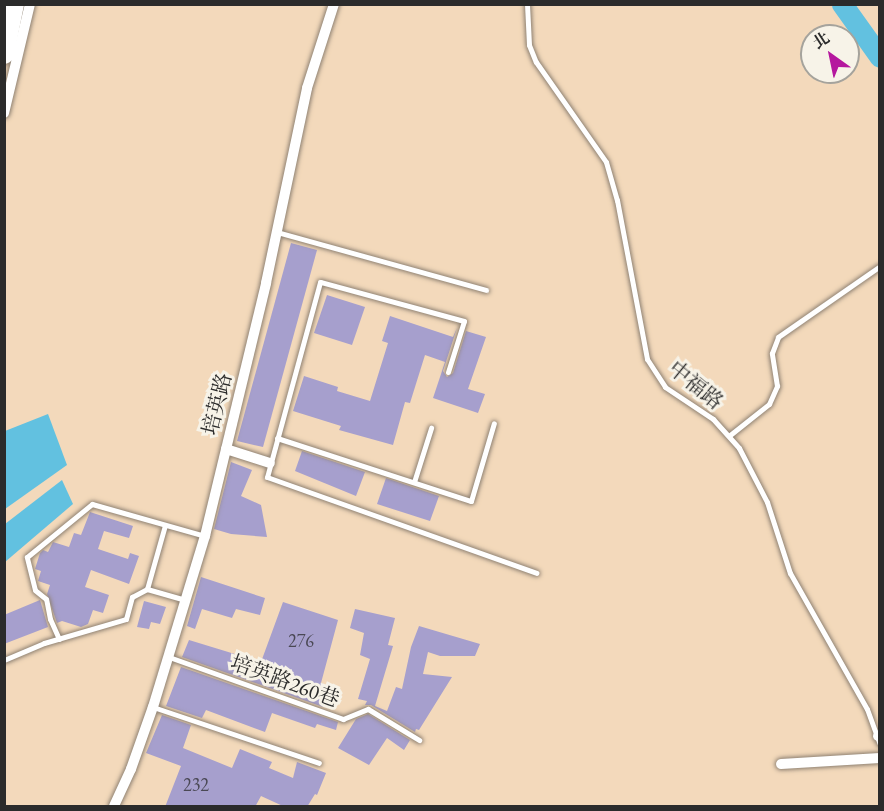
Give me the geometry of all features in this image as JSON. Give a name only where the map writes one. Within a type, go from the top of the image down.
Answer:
[{"type":"highway","points":[[4,27],[12,4]]},
{"type":"highway","points":[[4,54],[12,4]]},
{"type":"street","points":[[4,113],[30,4]]},
{"type":"street","name":"培英路","points":[[114,807],[131,769],[153,707],[205,536],[277,232],[307,88],[334,4]]},
{"type":"street","points":[[226,450],[270,463]]},
{"type":"street","points":[[781,764],[879,758]]},
{"type":"lane","name":"中福路","points":[[527,4],[530,45],[536,62],[552,88],[606,162],[616,200],[646,359],[665,387],[713,418],[730,435],[767,502],[790,573],[867,709],[879,738]]},
{"type":"lane","points":[[277,232],[486,290]]},
{"type":"lane","points":[[730,435],[769,404],[777,386],[772,353],[777,337],[879,266]]},
{"type":"lane","points":[[448,372],[464,321],[320,282],[267,477],[536,573]]},
{"type":"lane","points":[[277,438],[471,501],[494,423]]},
{"type":"lane","points":[[414,482],[431,429]]},
{"type":"lane","points":[[59,639],[46,599],[35,590],[27,557],[92,504],[205,536]]},
{"type":"lane","points":[[147,589],[165,525]]},
{"type":"lane","points":[[4,660],[59,639],[126,619],[132,597],[147,589],[187,600]]},
{"type":"lane","name":"培英路260巷","points":[[169,657],[343,719],[368,709],[419,740]]},
{"type":"lane","points":[[153,707],[319,763]]},
{"type":"water","points":[[48,414],[67,465],[5,509],[5,431]]},
{"type":"water","points":[[62,480],[73,504],[5,562],[5,524]]},
{"type":"building","points":[[291,243],[317,250],[263,447],[237,441]]},
{"type":"building","points":[[327,295],[365,307],[352,345],[314,333]]},
{"type":"building","points":[[390,316],[453,337],[457,328],[443,371],[447,377],[453,373],[466,331],[486,337],[468,389],[485,394],[478,413],[433,398],[445,362],[425,355],[410,403],[405,402],[393,445],[339,430],[341,426],[293,411],[304,376],[338,387],[337,391],[370,401],[388,343],[382,341]]},
{"type":"building","points":[[302,451],[365,472],[356,496],[295,471]]},
{"type":"building","points":[[231,462],[252,470],[241,496],[261,505],[267,537],[231,534],[214,529]]},
{"type":"building","points":[[386,478],[439,496],[430,521],[377,504]]},
{"type":"building","points":[[90,512],[133,526],[129,538],[104,531],[98,549],[128,559],[130,553],[139,556],[129,584],[91,570],[85,587],[109,595],[103,613],[93,610],[88,624],[81,627],[62,621],[57,623],[47,594],[50,585],[38,581],[41,571],[35,569],[40,553],[43,550],[48,552],[53,542],[69,547],[74,533],[81,535]]},
{"type":"building","points":[[201,577],[265,598],[260,615],[236,609],[232,618],[202,609],[195,629],[187,626]]},
{"type":"building","points":[[40,600],[48,627],[4,644],[4,615]]},
{"type":"building","points":[[144,601],[166,607],[160,624],[151,622],[149,629],[137,627]]},
{"type":"building","points":[[283,602],[338,620],[321,683],[331,687],[323,707],[182,657],[189,640],[261,662]]},
{"type":"building","points":[[355,609],[395,618],[388,645],[393,646],[375,706],[387,711],[396,687],[402,689],[411,647],[419,626],[480,644],[475,656],[440,656],[428,652],[423,674],[452,677],[419,730],[416,729],[415,732],[371,705],[365,705],[367,701],[358,699],[370,659],[360,655],[364,633],[350,628]]},
{"type":"building","points":[[181,667],[338,722],[336,730],[317,724],[315,728],[272,713],[265,732],[206,710],[202,718],[166,706]]},
{"type":"building","points":[[368,714],[410,740],[404,750],[387,738],[369,765],[338,748],[356,719]]},
{"type":"building","points":[[162,715],[191,725],[183,748],[232,768],[240,749],[272,762],[269,768],[293,778],[297,762],[326,773],[317,795],[315,794],[307,807],[285,807],[261,796],[255,807],[165,807],[181,766],[146,753]]},
{"type":"waterway","points":[[842,4],[880,57]]}]
